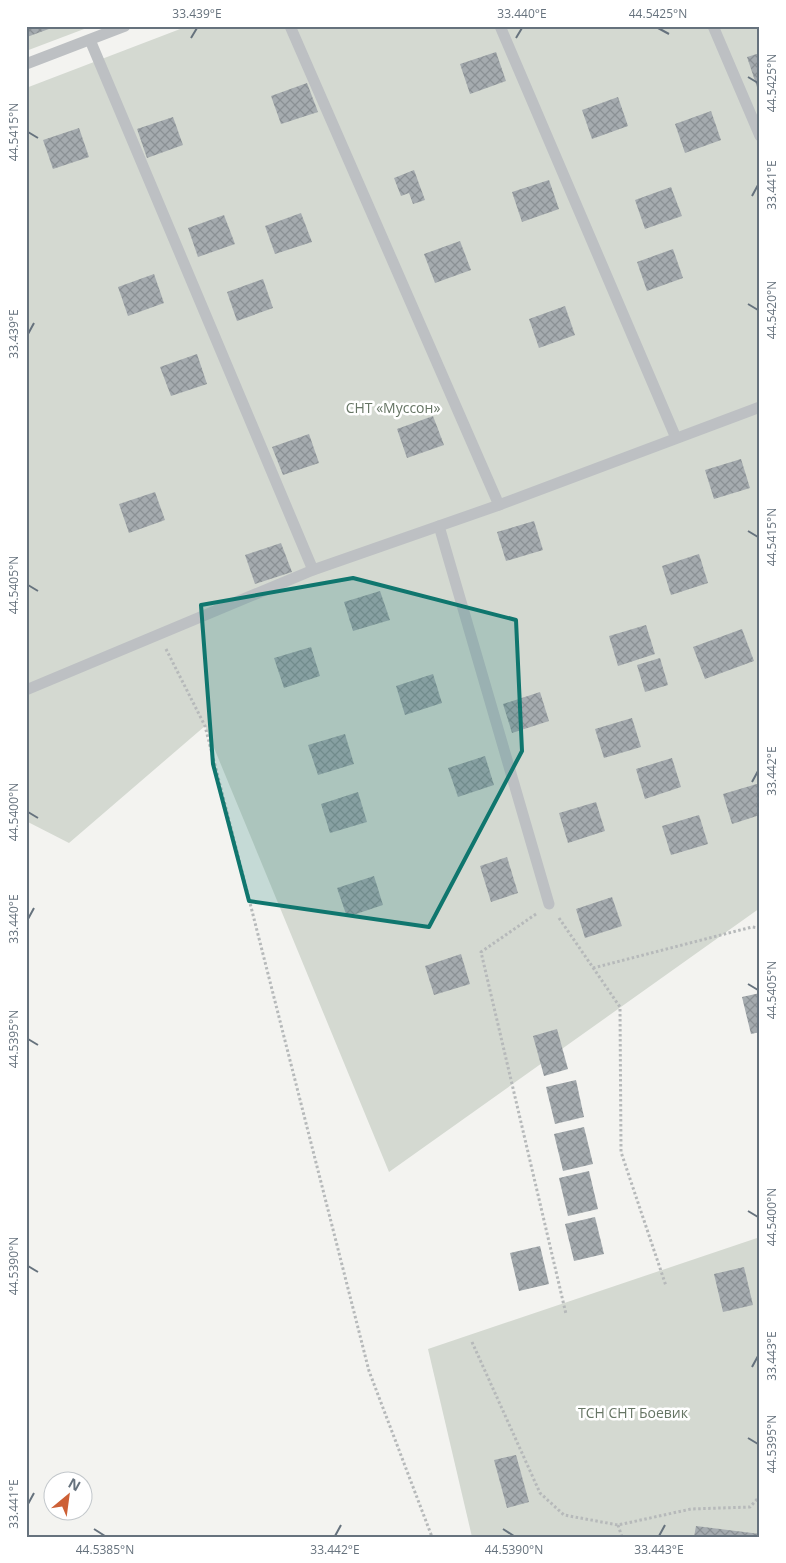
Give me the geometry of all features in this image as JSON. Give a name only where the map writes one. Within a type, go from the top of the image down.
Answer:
[{"type":"lane","points":[[26,64],[125,26]]},
{"type":"lane","points":[[290,26],[499,505]]},
{"type":"lane","points":[[500,26],[676,438]]},
{"type":"lane","points":[[712,26],[760,136]]},
{"type":"lane","points":[[90,40],[313,570]]},
{"type":"lane","points":[[26,690],[313,570],[499,505],[760,407]]},
{"type":"lane","points":[[439,526],[549,904]]},
{"type":"path","points":[[159,634],[205,726],[369,1371],[432,1537]]},
{"type":"path","points":[[566,1314],[481,952],[549,904],[620,1007],[621,1152],[666,1286]]},
{"type":"path","points":[[594,968],[752,927],[760,927]]},
{"type":"path","points":[[472,1342],[540,1493],[564,1515],[618,1525],[691,1509],[750,1507],[760,1496]]},
{"type":"path","points":[[618,1525],[622,1537]]},
{"type":"highlighted area","points":[[353,578],[516,620],[522,751],[429,927],[249,901],[213,764],[201,605]]},
{"type":"green space","points":[[26,26],[92,26],[26,51]]},
{"type":"green space","name":"СНТ «Муссон»","points":[[188,26],[760,26],[760,908],[389,1172],[205,726],[69,843],[26,821],[26,88]]},
{"type":"green space","name":"ТСН СНТ Боевик","points":[[760,1237],[760,1537],[472,1537],[428,1349]]},
{"type":"building","points":[[26,26],[57,26],[27,37]]},
{"type":"building","points":[[496,52],[506,81],[470,94],[460,64]]},
{"type":"building","points":[[760,53],[760,86],[757,87],[747,57]]},
{"type":"building","points":[[307,83],[318,112],[281,124],[271,96]]},
{"type":"building","points":[[618,97],[628,126],[592,139],[582,110]]},
{"type":"building","points":[[711,111],[721,140],[685,153],[675,124]]},
{"type":"building","points":[[173,117],[183,145],[147,158],[137,129]]},
{"type":"building","points":[[79,128],[89,157],[53,169],[43,140]]},
{"type":"building","points":[[414,170],[425,200],[413,204],[409,193],[401,196],[394,178]]},
{"type":"building","points":[[549,180],[559,209],[522,222],[512,192]]},
{"type":"building","points":[[671,187],[682,216],[645,229],[635,200]]},
{"type":"building","points":[[301,213],[312,242],[275,254],[265,226]]},
{"type":"building","points":[[224,215],[235,244],[198,257],[188,228]]},
{"type":"building","points":[[460,241],[471,270],[435,283],[424,254]]},
{"type":"building","points":[[673,249],[683,278],[647,291],[637,262]]},
{"type":"building","points":[[154,274],[164,303],[128,316],[118,287]]},
{"type":"building","points":[[263,279],[273,308],[237,321],[227,292]]},
{"type":"building","points":[[565,306],[575,335],[539,348],[529,319]]},
{"type":"building","points":[[197,354],[207,384],[171,396],[160,367]]},
{"type":"building","points":[[433,416],[444,445],[407,458],[397,429]]},
{"type":"building","points":[[309,434],[319,463],[283,475],[272,447]]},
{"type":"building","points":[[741,459],[750,488],[714,499],[705,470]]},
{"type":"building","points":[[155,492],[165,520],[129,533],[119,504]]},
{"type":"building","points":[[534,521],[543,550],[506,561],[497,532]]},
{"type":"building","points":[[281,543],[292,572],[255,584],[245,555]]},
{"type":"building","points":[[699,554],[708,583],[671,595],[662,566]]},
{"type":"building","points":[[380,591],[390,620],[353,631],[344,602]]},
{"type":"building","points":[[646,625],[655,654],[618,666],[609,636]]},
{"type":"building","points":[[742,629],[754,661],[705,679],[693,647]]},
{"type":"building","points":[[311,647],[320,676],[284,688],[274,658]]},
{"type":"building","points":[[660,658],[668,685],[645,692],[637,665]]},
{"type":"building","points":[[433,674],[442,703],[405,715],[396,686]]},
{"type":"building","points":[[540,692],[549,721],[512,733],[503,704]]},
{"type":"building","points":[[632,718],[641,747],[604,758],[595,729]]},
{"type":"building","points":[[345,734],[354,764],[318,775],[308,745]]},
{"type":"building","points":[[485,756],[494,785],[458,797],[448,768]]},
{"type":"building","points":[[672,758],[681,787],[645,799],[636,769]]},
{"type":"building","points":[[760,783],[760,815],[732,824],[723,794]]},
{"type":"building","points":[[358,792],[367,822],[330,833],[321,804]]},
{"type":"building","points":[[596,802],[605,831],[568,843],[559,813]]},
{"type":"building","points":[[699,815],[708,844],[671,855],[662,826]]},
{"type":"building","points":[[507,857],[518,893],[491,902],[480,866]]},
{"type":"building","points":[[374,876],[383,905],[347,917],[337,888]]},
{"type":"building","points":[[612,897],[622,926],[585,938],[576,909]]},
{"type":"building","points":[[461,954],[470,984],[434,995],[425,966]]},
{"type":"building","points":[[760,993],[760,1032],[751,1034],[742,997]]},
{"type":"building","points":[[557,1029],[568,1069],[544,1076],[533,1036]]},
{"type":"building","points":[[576,1080],[584,1117],[555,1124],[546,1087]]},
{"type":"building","points":[[584,1127],[593,1164],[563,1171],[554,1134]]},
{"type":"building","points":[[589,1171],[598,1209],[568,1216],[559,1178]]},
{"type":"building","points":[[595,1217],[604,1254],[574,1261],[565,1224]]},
{"type":"building","points":[[540,1246],[549,1284],[519,1291],[510,1253]]},
{"type":"building","points":[[744,1267],[753,1305],[723,1312],[714,1274]]},
{"type":"building","points":[[516,1455],[529,1502],[507,1508],[494,1460]]},
{"type":"building","points":[[696,1526],[760,1534],[760,1537],[694,1537]]}]
